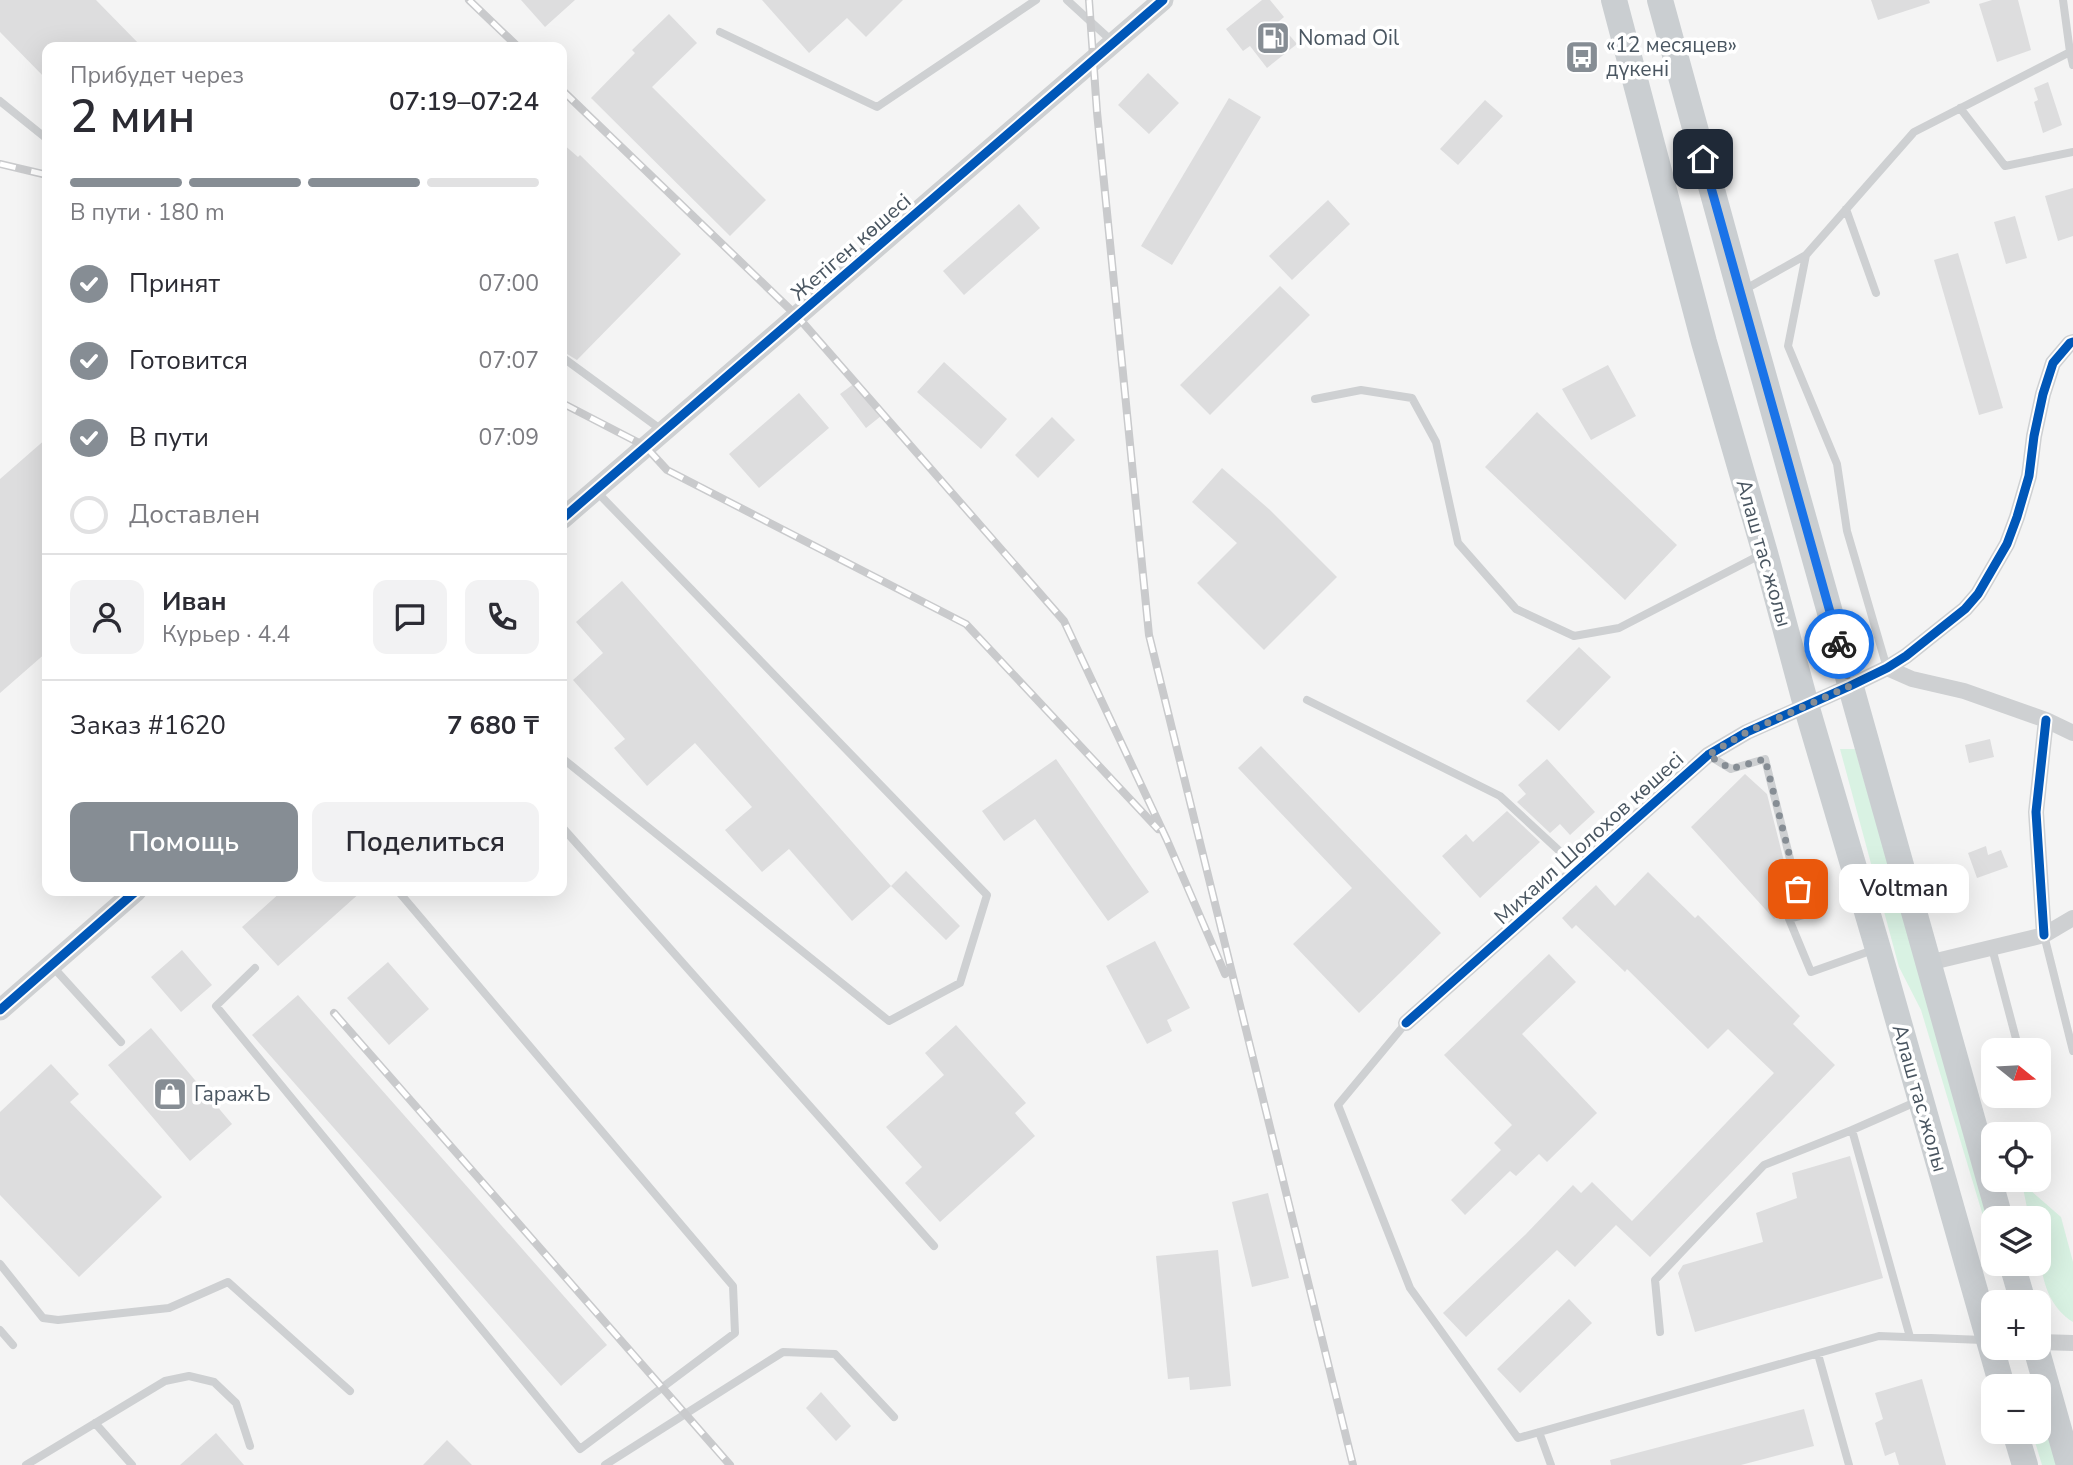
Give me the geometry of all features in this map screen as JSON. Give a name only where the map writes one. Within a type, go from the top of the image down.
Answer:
[{"type":"main road","name":"Алаш тас жолы","points":[[1614,0],[1704,342],[1806,705],[1981,1307]]},
{"type":"main road","name":"Алаш тас жолы","points":[[1660,0],[1997,1206]]},
{"type":"main road","points":[[2039,1360],[2069,1465]]},
{"type":"main road","points":[[2019,1444],[2025,1465]]},
{"type":"street","name":"Жетіген көшесі","points":[[567,515],[1163,0]]},
{"type":"street","name":"Михаил Шолохов көшесі","points":[[1406,1023],[1708,755],[1747,732],[1887,668],[1965,609],[1978,594],[2001,554],[2017,517],[2029,476],[2034,436],[2053,363],[2073,342]]},
{"type":"street","points":[[1887,668],[1912,680],[1964,691],[2046,720],[2073,733]]},
{"type":"street","points":[[2043,935],[2036,812],[2046,720]]},
{"type":"street","points":[[0,1010],[130,896]]},
{"type":"street","points":[[1928,963],[2043,935],[2073,918]]},
{"type":"street","points":[[2051,1342],[2073,1343]]},
{"type":"lane","points":[[720,32],[877,107],[1036,0]]},
{"type":"lane","points":[[1068,0],[1114,43]]},
{"type":"lane","points":[[2063,0],[2073,65]]},
{"type":"lane","points":[[1740,292],[1805,255],[1914,132],[2070,52]]},
{"type":"lane","points":[[0,101],[42,135]]},
{"type":"lane","points":[[1960,108],[2005,166],[2073,152]]},
{"type":"lane","points":[[1846,209],[1876,293]]},
{"type":"lane","points":[[1805,255],[1788,346],[1837,464],[1847,531],[1887,668]]},
{"type":"lane","points":[[567,361],[663,431]]},
{"type":"lane","points":[[1315,399],[1360,390],[1412,398],[1436,443],[1458,543],[1516,609],[1574,636],[1619,628],[1765,553]]},
{"type":"lane","points":[[567,762],[889,1021],[960,983],[987,895],[595,490]]},
{"type":"lane","points":[[1307,700],[1500,796],[1580,870]]},
{"type":"lane","points":[[1708,755],[1731,769],[1765,759],[1804,915],[1789,919],[1811,972],[1878,949]]},
{"type":"lane","points":[[567,833],[934,1246]]},
{"type":"lane","points":[[255,968],[216,1006],[580,1449],[735,1333],[733,1286],[402,896]]},
{"type":"lane","points":[[2043,935],[2073,1051]]},
{"type":"lane","points":[[1992,948],[2016,1038]]},
{"type":"lane","points":[[51,965],[121,1042]]},
{"type":"lane","points":[[1406,1023],[1338,1105],[1410,1288],[1518,1438],[1879,1336],[1981,1341]]},
{"type":"lane","points":[[1660,1332],[1655,1280],[1764,1165],[1921,1100]]},
{"type":"lane","points":[[1852,1130],[1909,1337]]},
{"type":"lane","points":[[0,1264],[43,1318],[58,1320],[169,1308],[228,1282],[351,1391]]},
{"type":"lane","points":[[0,1330],[13,1345]]},
{"type":"lane","points":[[605,1465],[783,1352],[835,1354],[894,1417]]},
{"type":"lane","points":[[1818,1354],[1849,1465]]},
{"type":"lane","points":[[26,1465],[165,1381],[189,1376],[215,1382],[236,1403],[250,1446]]},
{"type":"lane","points":[[95,1423],[132,1465]]},
{"type":"lane","points":[[1539,1432],[1551,1465]]},
{"type":"green space","points":[[1840,749],[1855,749],[1987,1206],[1981,1206],[1981,1209],[1921,1010],[1899,967]]},
{"type":"green space","points":[[2024,1192],[2032,1192],[2048,1206],[2027,1206]]},
{"type":"green space","points":[[2051,1208],[2061,1217],[2073,1262],[2073,1322],[2061,1313],[2051,1298],[2051,1290],[2047,1289],[2043,1276],[2051,1276]]},
{"type":"green space","points":[[2051,1439],[2059,1465],[2042,1465],[2036,1444],[2051,1444]]},
{"type":"building","points":[[0,0],[96,0],[137,42],[42,42],[42,75],[0,32]]},
{"type":"building","points":[[521,0],[575,0],[545,27]]},
{"type":"building","points":[[762,0],[903,0],[866,37],[847,18],[809,53]]},
{"type":"building","points":[[1262,0],[1270,0],[1284,17],[1278,22],[1297,44],[1267,68],[1250,46],[1243,51],[1226,29]]},
{"type":"building","points":[[1871,0],[1929,0],[1930,3],[1878,20]]},
{"type":"building","points":[[1992,0],[2018,0],[2031,50],[1997,62],[1979,4]]},
{"type":"building","points":[[669,14],[697,43],[652,87],[766,200],[730,236],[591,98],[635,53],[632,50]]},
{"type":"building","points":[[1148,73],[1179,103],[1149,134],[1118,105]]},
{"type":"building","points":[[2048,82],[2062,125],[2043,133],[2034,102],[2038,100],[2034,88]]},
{"type":"building","points":[[1229,98],[1261,117],[1172,265],[1141,246]]},
{"type":"building","points":[[1485,100],[1503,116],[1458,165],[1440,149]]},
{"type":"building","points":[[567,147],[578,157],[580,155],[681,254],[577,360],[567,354]]},
{"type":"building","points":[[2073,188],[2073,236],[2058,241],[2045,196]]},
{"type":"building","points":[[1328,200],[1350,224],[1292,280],[1269,256]]},
{"type":"building","points":[[1019,204],[1040,228],[964,295],[943,271]]},
{"type":"building","points":[[2015,216],[2027,258],[2006,264],[1994,222]]},
{"type":"building","points":[[1958,253],[2003,408],[1979,415],[1934,260]]},
{"type":"building","points":[[1280,286],[1310,315],[1210,415],[1180,385]]},
{"type":"building","points":[[944,362],[1007,419],[981,449],[917,392]]},
{"type":"building","points":[[1608,365],[1636,416],[1591,440],[1562,389]]},
{"type":"building","points":[[855,383],[881,416],[866,428],[840,394]]},
{"type":"building","points":[[799,393],[829,428],[759,488],[729,454]]},
{"type":"building","points":[[1537,412],[1677,545],[1625,600],[1485,467]]},
{"type":"building","points":[[1052,417],[1075,440],[1038,478],[1015,455]]},
{"type":"building","points":[[42,442],[42,656],[0,693],[0,479]]},
{"type":"building","points":[[1222,468],[1270,510],[1337,577],[1264,650],[1197,583],[1237,543],[1192,502]]},
{"type":"building","points":[[622,581],[891,886],[852,921],[789,849],[762,872],[725,830],[752,807],[695,743],[647,786],[614,748],[625,739],[573,680],[603,653],[576,622]]},
{"type":"building","points":[[1579,647],[1611,677],[1559,731],[1526,701]]},
{"type":"building","points":[[1990,739],[1994,757],[1969,763],[1965,745]]},
{"type":"building","points":[[1261,746],[1441,933],[1359,1013],[1293,944],[1352,888],[1238,768]]},
{"type":"building","points":[[1056,759],[1149,892],[1108,921],[1035,819],[1004,841],[982,811]]},
{"type":"building","points":[[1547,759],[1595,812],[1570,835],[1560,824],[1550,833],[1517,802],[1526,794],[1518,785]]},
{"type":"building","points":[[1745,774],[1767,794],[1794,901],[1774,919],[1691,827]]},
{"type":"building","points":[[1507,811],[1540,842],[1480,898],[1442,856],[1466,834],[1473,842]]},
{"type":"building","points":[[1986,846],[1988,855],[2001,850],[2008,867],[1977,878],[1968,853]]},
{"type":"building","points":[[906,871],[960,926],[946,940],[891,886]]},
{"type":"building","points":[[1648,872],[1695,918],[1698,915],[1800,1016],[1793,1024],[1835,1065],[1650,1257],[1616,1225],[1575,1267],[1557,1250],[1466,1337],[1443,1313],[1573,1185],[1581,1193],[1592,1182],[1632,1221],[1774,1073],[1728,1029],[1708,1049],[1627,969],[1625,972],[1576,925],[1572,929],[1562,918],[1596,885],[1615,906]]},
{"type":"building","points":[[276,896],[356,896],[278,966],[242,927]]},
{"type":"building","points":[[1155,941],[1190,1008],[1167,1020],[1172,1031],[1147,1044],[1106,966]]},
{"type":"building","points":[[182,950],[212,985],[181,1012],[151,977]]},
{"type":"building","points":[[1549,954],[1576,982],[1522,1034],[1597,1113],[1547,1162],[1539,1154],[1516,1176],[1510,1171],[1465,1215],[1451,1200],[1501,1150],[1494,1143],[1512,1125],[1444,1055]]},
{"type":"building","points":[[388,962],[429,1009],[389,1045],[347,998]]},
{"type":"building","points":[[298,995],[607,1345],[561,1386],[252,1035]]},
{"type":"building","points":[[956,1025],[1026,1103],[1015,1113],[1035,1136],[940,1222],[905,1183],[922,1167],[886,1127],[944,1075],[925,1053]]},
{"type":"building","name":"ГаражЪ","points":[[151,1028],[232,1124],[190,1161],[108,1065]]},
{"type":"building","points":[[51,1064],[79,1094],[70,1102],[162,1197],[79,1277],[0,1195],[0,1112]]},
{"type":"building","points":[[1850,1156],[1883,1278],[1695,1332],[1678,1273],[1683,1265],[1763,1242],[1756,1213],[1797,1198],[1792,1173]]},
{"type":"building","points":[[1268,1193],[1289,1278],[1252,1287],[1232,1202]]},
{"type":"building","points":[[1218,1250],[1231,1386],[1190,1390],[1189,1377],[1168,1379],[1156,1256]]},
{"type":"building","points":[[1569,1299],[1592,1323],[1520,1393],[1497,1369]]},
{"type":"building","points":[[1922,1379],[1946,1465],[1899,1465],[1895,1452],[1885,1456],[1875,1423],[1883,1419],[1875,1393]]},
{"type":"building","points":[[821,1392],[851,1426],[836,1441],[806,1408]]},
{"type":"building","points":[[1804,1409],[1814,1446],[1741,1465],[1611,1465],[1610,1460]]},
{"type":"building","points":[[216,1433],[244,1465],[180,1465]]},
{"type":"building","points":[[447,1440],[472,1465],[423,1465]]},
{"type":"railway","points":[[469,0],[513,42]]},
{"type":"railway","points":[[1089,0],[1097,112],[1149,635],[1353,1465]]},
{"type":"railway","points":[[567,95],[797,316],[1064,621],[1167,840],[1225,974]]},
{"type":"railway","points":[[0,164],[42,174]]},
{"type":"railway","points":[[567,406],[645,446],[667,470],[966,624],[1158,829]]},
{"type":"railway","points":[[334,1013],[730,1465]]},
{"type":"cycle path","points":[[567,515],[1163,0]]},
{"type":"cycle path","points":[[1406,1023],[1708,755],[1747,732],[1887,668],[1965,609],[1978,594],[2007,544],[2029,476],[2034,436],[2053,363],[2073,342]]},
{"type":"cycle path","points":[[2044,935],[2036,812],[2046,720]]},
{"type":"cycle path","points":[[0,1010],[130,896]]},
{"type":"way so far","points":[[1798,889],[1765,759],[1731,769],[1708,755],[1747,732],[1850,686],[1839,644]]},
{"type":"place","name":"Nomad Oil","points":[[1273,38]]},
{"type":"place","name":"«12 месяцев» дүкені","points":[[1582,57]]},
{"type":"place","name":"Voltman","points":[[1798,889]]},
{"type":"place","name":"ГаражЪ","points":[[170,1094]]},
{"type":"route","points":[[1703,159],[1839,644]]}]
